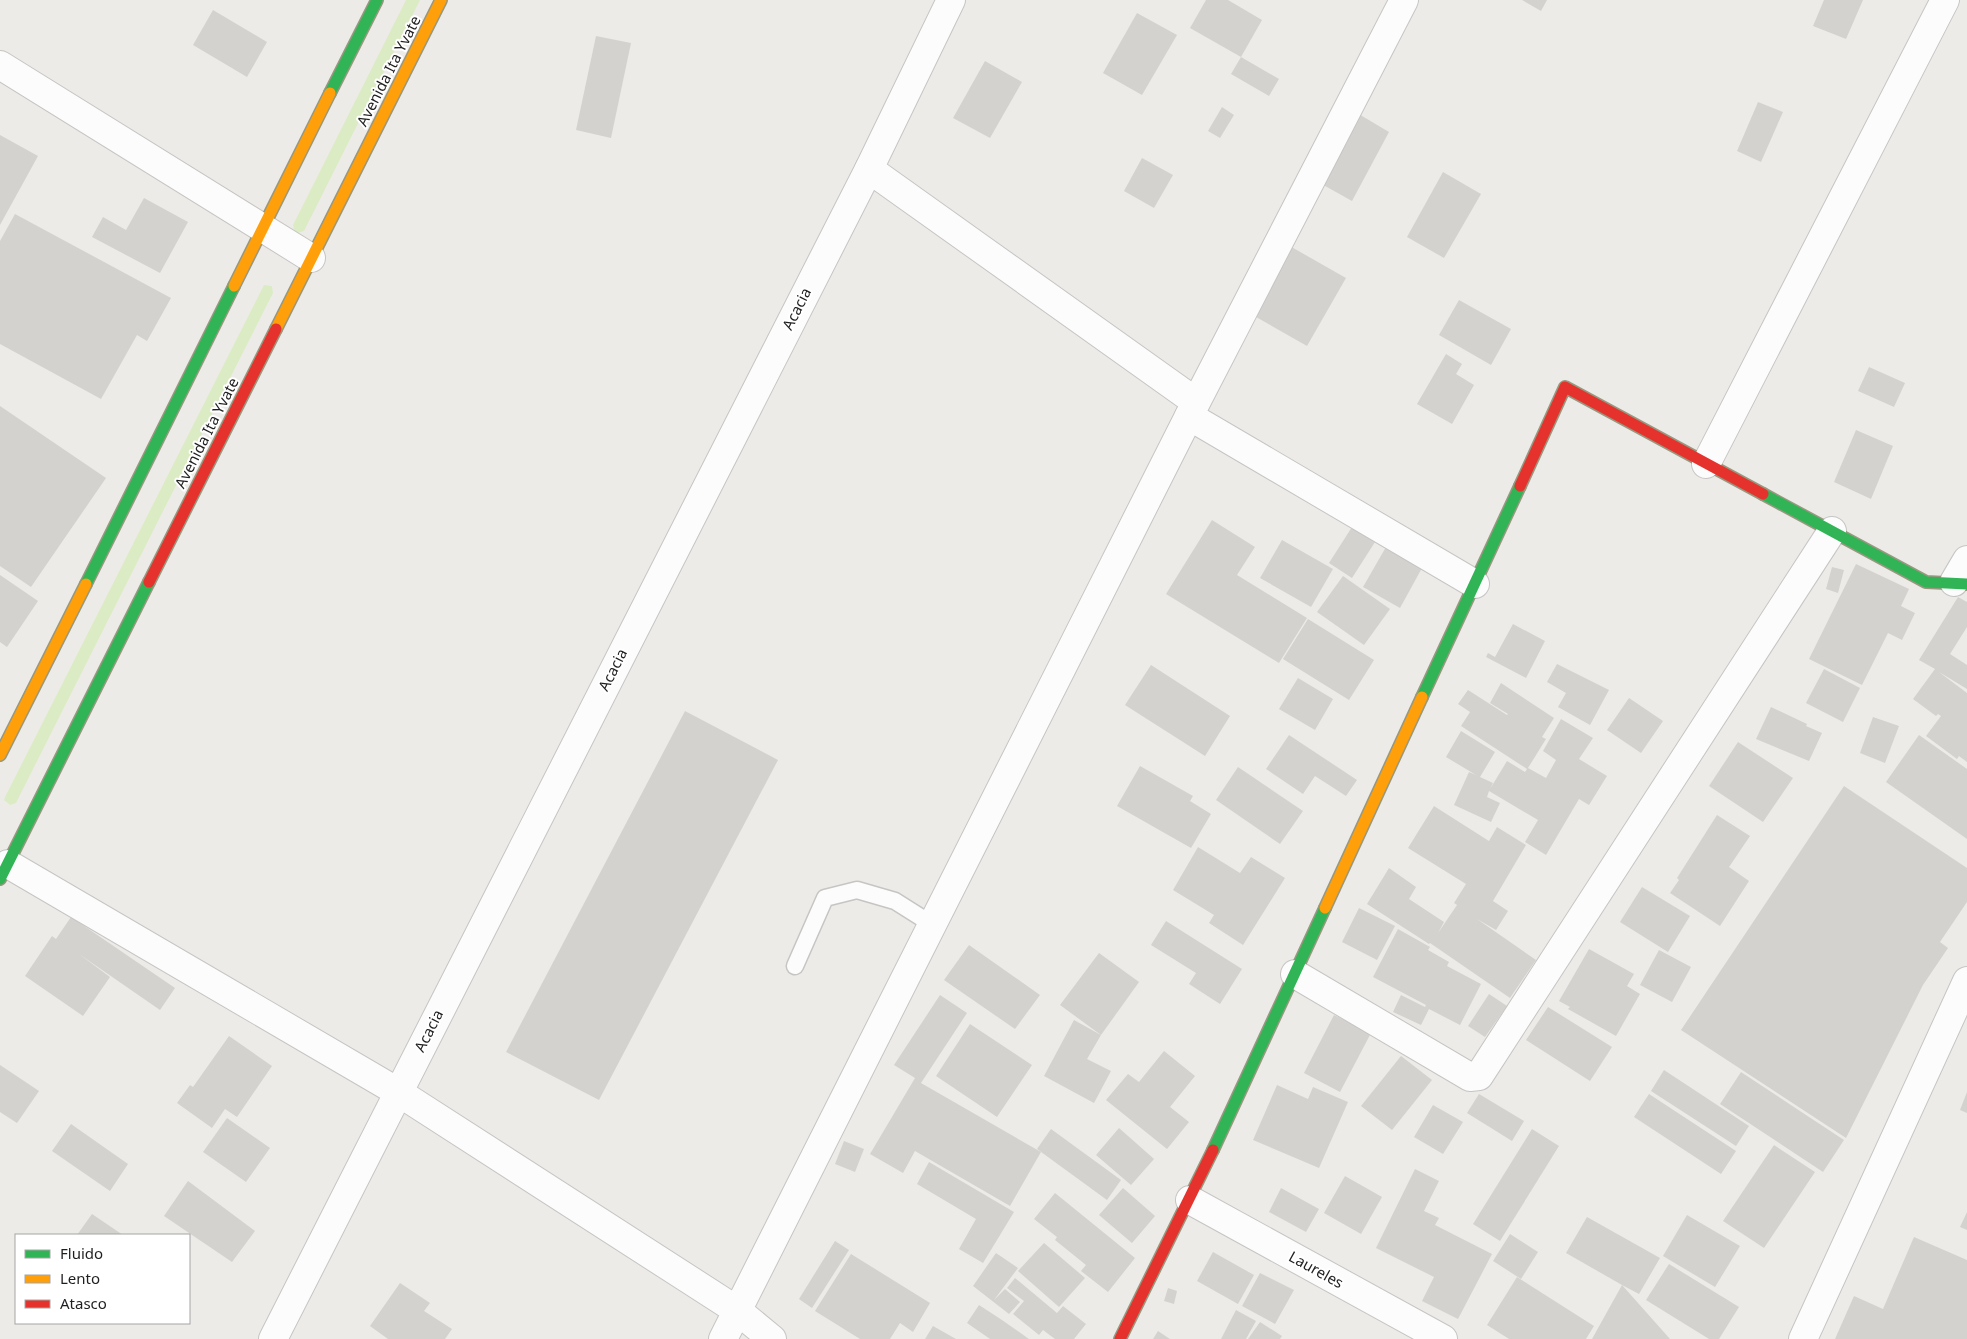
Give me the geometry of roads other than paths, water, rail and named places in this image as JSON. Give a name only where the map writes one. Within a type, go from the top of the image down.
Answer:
[{"type":"street","points":[[0,755],[377,0]]},
{"type":"street","name":"Avenida Ita Yvate","points":[[3,867],[441,0]]},
{"type":"street","name":"Acacia","points":[[273,1339],[868,169],[951,0]]},
{"type":"street","points":[[723,1339],[1193,409],[1404,0]]},
{"type":"street","points":[[1706,464],[1945,0]]},
{"type":"street","points":[[0,65],[312,258]]},
{"type":"street","points":[[868,169],[1193,409],[1475,584]]},
{"type":"street","points":[[1120,1339],[1190,1200],[1565,387],[1926,582],[1962,575]]},
{"type":"street","points":[[1295,974],[1470,1077],[1479,1076],[1832,531]]},
{"type":"street","points":[[3,867],[398,1092],[738,1310],[772,1339]]},
{"type":"street","points":[[1803,1339],[1967,981]]},
{"type":"street","name":"Laureles","points":[[1190,1200],[1443,1339]]},
{"type":"lane","points":[[794,966],[825,898],[857,890],[895,901],[933,925]]}]
